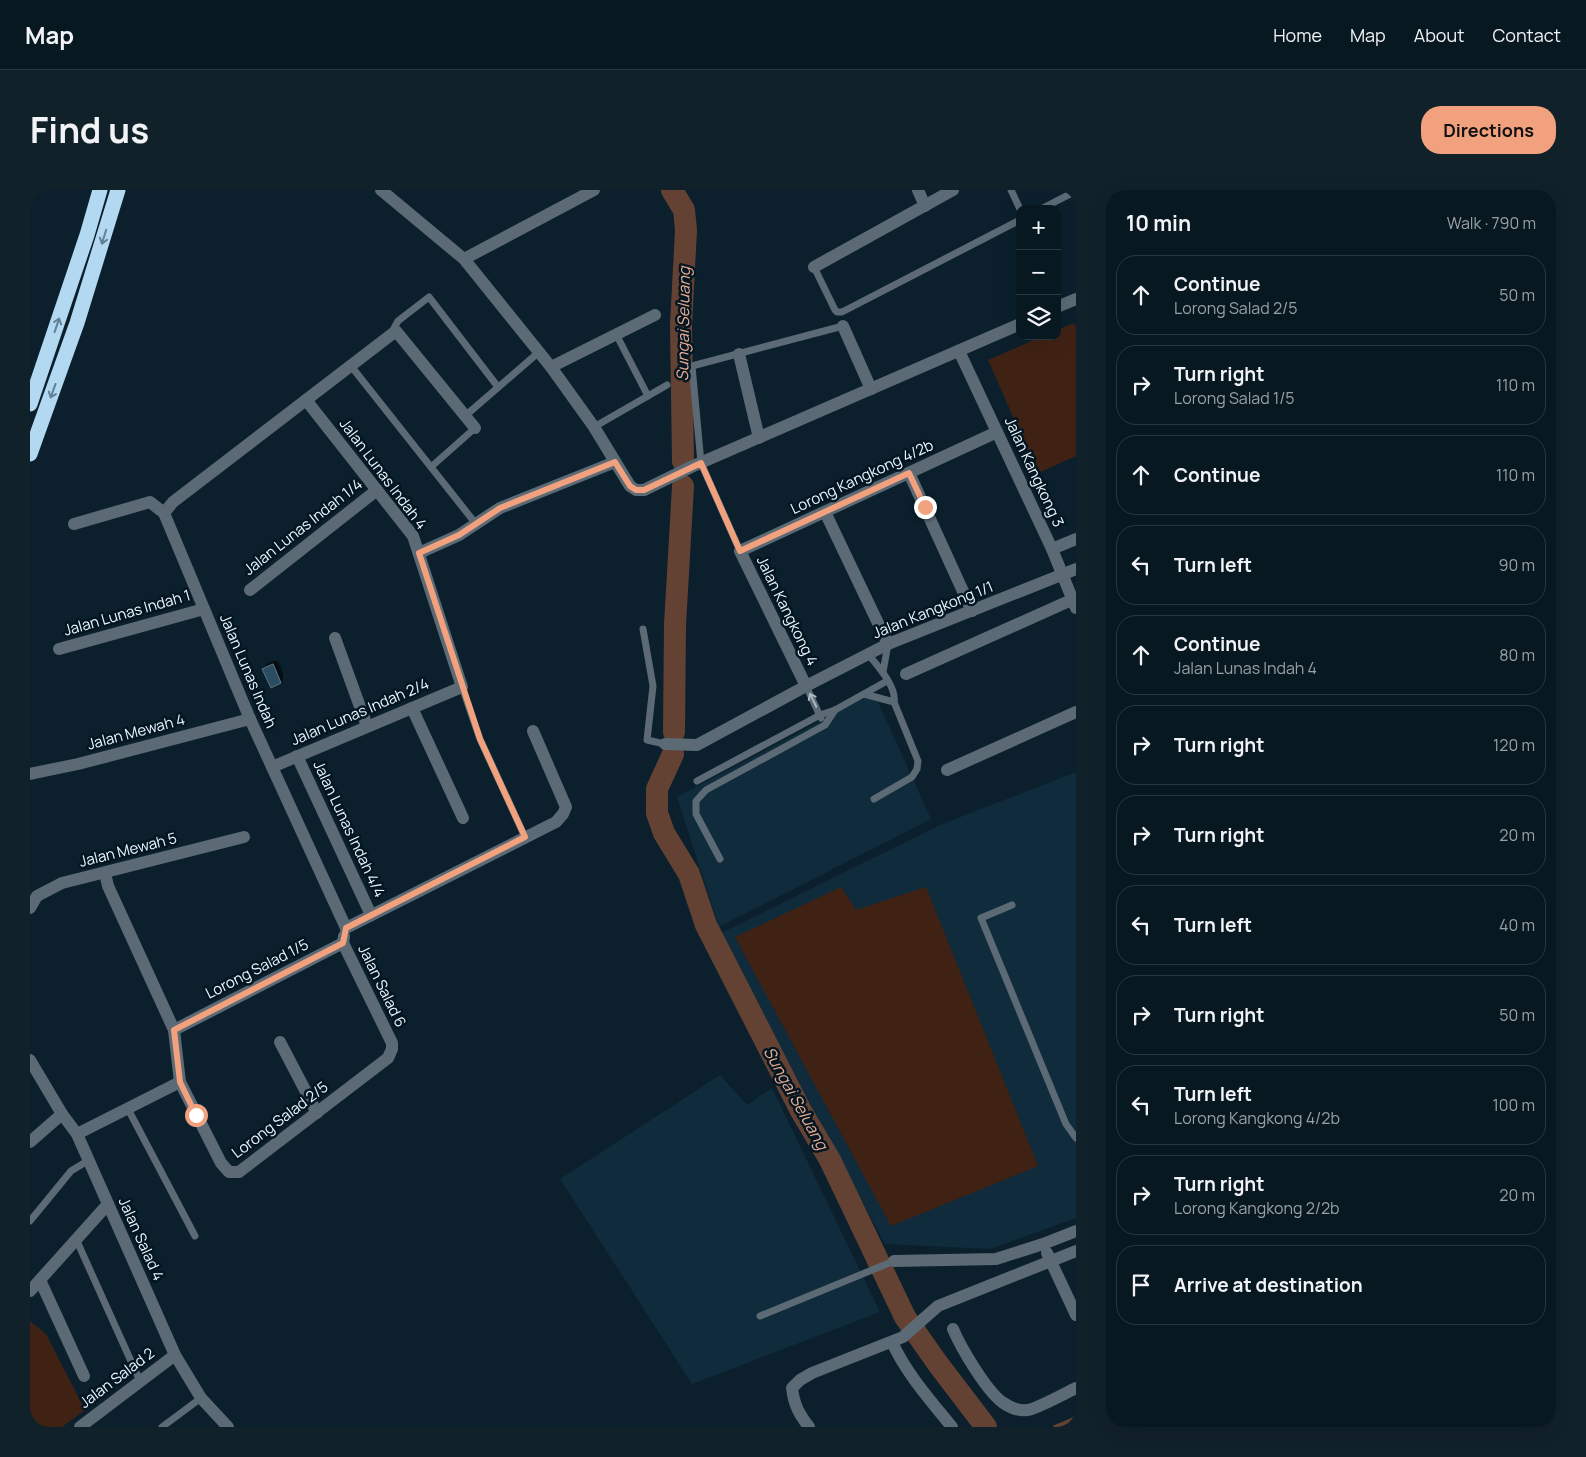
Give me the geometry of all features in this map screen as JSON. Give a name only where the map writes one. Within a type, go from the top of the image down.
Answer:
[{"type":"highway","points":[[30,404],[87,235],[100,190]]},
{"type":"highway","points":[[30,454],[77,323],[118,190]]},
{"type":"street","points":[[381,190],[464,259],[551,367],[594,427],[630,486],[636,490],[644,490],[696,465],[960,352],[1016,326]]},
{"type":"street","points":[[464,259],[594,190]]},
{"type":"street","points":[[918,190],[925,206]]},
{"type":"street","points":[[814,267],[953,190]]},
{"type":"street","points":[[1061,305],[1076,299]]},
{"type":"street","points":[[551,367],[655,315]]},
{"type":"street","points":[[843,326],[871,390]]},
{"type":"street","points":[[74,524],[150,502],[164,513],[173,502],[396,331],[475,428]]},
{"type":"street","name":"Jalan Kangkong 3","points":[[960,352],[1075,602]]},
{"type":"street","points":[[738,354],[759,438]]},
{"type":"street","name":"Jalan Lunas Indah 4","points":[[306,400],[413,536],[462,686]]},
{"type":"street","name":"Lorong Kangkong 4/2b","points":[[740,551],[997,432]]},
{"type":"street","points":[[419,553],[459,535],[500,508],[615,462]]},
{"type":"street","points":[[909,473],[972,611]]},
{"type":"street","name":"Jalan Lunas Indah 1/4","points":[[250,590],[377,490]]},
{"type":"street","points":[[825,512],[888,644]]},
{"type":"street","name":"Jalan Lunas Indah","points":[[164,513],[250,719],[346,928]]},
{"type":"street","points":[[1052,549],[1076,539]]},
{"type":"street","name":"Jalan Kangkong 4","points":[[740,551],[806,686]]},
{"type":"street","name":"Jalan Kangkong 1/1","points":[[665,744],[697,745],[888,644],[1076,569]]},
{"type":"street","points":[[906,674],[1075,602]]},
{"type":"street","name":"Jalan Lunas Indah 1","points":[[59,649],[204,609]]},
{"type":"street","points":[[335,638],[367,726]]},
{"type":"street","name":"Jalan Lunas Indah 2/4","points":[[272,767],[462,686]]},
{"type":"street","points":[[412,708],[463,818]]},
{"type":"street","points":[[947,770],[1076,712]]},
{"type":"street","name":"Jalan Mewah 4","points":[[30,774],[78,764],[250,719]]},
{"type":"street","points":[[343,943],[346,928],[556,822],[566,807],[532,731]]},
{"type":"street","name":"Jalan Lunas Indah 4/4","points":[[297,756],[371,916]]},
{"type":"street","name":"Jalan Mewah 5","points":[[30,908],[37,896],[62,883],[244,837]]},
{"type":"street","name":"Lorong Salad 2/5","points":[[105,873],[108,886],[174,1030],[180,1082],[221,1163],[229,1172],[239,1172],[388,1058],[392,1049],[392,1043]]},
{"type":"street","name":"Lorong Salad 1/5","points":[[174,1030],[343,943]]},
{"type":"street","name":"Jalan Salad 6","points":[[343,943],[392,1043]]},
{"type":"street","points":[[280,1042],[317,1113]]},
{"type":"street","name":"Jalan Salad 4","points":[[30,1061],[62,1114],[77,1134],[174,1355],[201,1398],[228,1427]]},
{"type":"street","points":[[77,1134],[180,1082]]},
{"type":"street","points":[[30,1142],[62,1114]]},
{"type":"street","points":[[30,1291],[108,1204]]},
{"type":"street","points":[[894,1261],[996,1259],[1076,1231]]},
{"type":"street","points":[[1043,1244],[1076,1315]]},
{"type":"street","points":[[809,1427],[797,1412],[793,1399],[792,1388],[800,1380],[812,1373],[897,1340],[938,1306],[1076,1251]]},
{"type":"street","points":[[40,1280],[84,1376]]},
{"type":"street","points":[[953,1329],[960,1346],[993,1394],[1009,1406],[1028,1410],[1076,1388]]},
{"type":"street","points":[[897,1340],[897,1353],[914,1379],[952,1427]]},
{"type":"street","name":"Jalan Salad 2","points":[[80,1427],[174,1355]]},
{"type":"lane","points":[[1011,190],[1018,205]]},
{"type":"lane","points":[[1049,205],[1076,191]]},
{"type":"lane","points":[[814,267],[835,310],[840,313],[1016,222]]},
{"type":"lane","points":[[396,331],[394,328],[398,322],[429,297],[498,386]]},
{"type":"lane","points":[[740,551],[696,465],[692,366],[843,326]]},
{"type":"lane","points":[[616,334],[648,396]]},
{"type":"lane","points":[[465,416],[539,352]]},
{"type":"lane","points":[[351,366],[476,524]]},
{"type":"lane","points":[[594,427],[667,385]]},
{"type":"lane","points":[[431,467],[475,428]]},
{"type":"lane","points":[[643,629],[653,686],[647,740],[665,744]]},
{"type":"lane","points":[[883,672],[888,644]]},
{"type":"lane","points":[[868,654],[883,672],[895,697],[894,702],[918,761],[917,769],[912,777],[874,799]]},
{"type":"lane","points":[[697,781],[820,715],[835,710],[887,682]]},
{"type":"lane","points":[[462,686],[480,739],[525,837]]},
{"type":"lane","points":[[806,686],[825,725]]},
{"type":"lane","points":[[864,694],[894,702]]},
{"type":"lane","points":[[720,859],[696,814],[696,801],[706,790],[825,725],[835,710]]},
{"type":"lane","points":[[1012,905],[981,918],[1066,1124],[1076,1138]]},
{"type":"lane","points":[[128,1108],[195,1236]]},
{"type":"lane","points":[[30,1221],[71,1171],[89,1160]]},
{"type":"lane","points":[[76,1239],[140,1382]]},
{"type":"lane","points":[[760,1316],[894,1261]]},
{"type":"lane","points":[[162,1427],[201,1398]]},
{"type":"shaded area","points":[[1074,323],[1076,328],[1076,456],[1038,473],[988,360],[1034,340],[1061,340],[1061,328]]},
{"type":"shaded area","points":[[874,693],[931,819],[719,927],[677,797]]},
{"type":"shaded area","points":[[1076,772],[1076,1218],[990,1249],[885,1244],[719,934],[940,825]]},
{"type":"shaded area","points":[[841,887],[856,910],[926,887],[1038,1166],[891,1226],[735,937]]},
{"type":"shaded area","points":[[720,1075],[747,1105],[772,1088],[880,1312],[692,1384],[560,1179]]},
{"type":"shaded area","points":[[30,1321],[46,1334],[85,1410],[62,1427],[30,1427]]},
{"type":"building","points":[[273,664],[281,683],[271,688],[262,669]]},
{"type":"waterway","name":"Sungai Seluang","points":[[672,190],[684,210],[686,230],[681,325],[683,461]]},
{"type":"waterway","name":"Sungai Seluang","points":[[674,732],[675,625],[683,486]]},
{"type":"waterway","name":"Sungai Seluang","points":[[673,754],[657,789],[657,813],[664,833],[689,874],[706,925],[801,1111],[830,1160],[905,1317],[986,1427]]},
{"type":"waterway","points":[[1055,1427],[1076,1418]]},
{"type":"route","points":[[196,1115],[180,1082],[174,1030],[343,943],[346,928],[525,837],[480,739],[419,553],[459,535],[500,508],[615,462],[630,486],[636,490],[644,490],[701,463],[740,551],[909,473],[925,507]]}]
